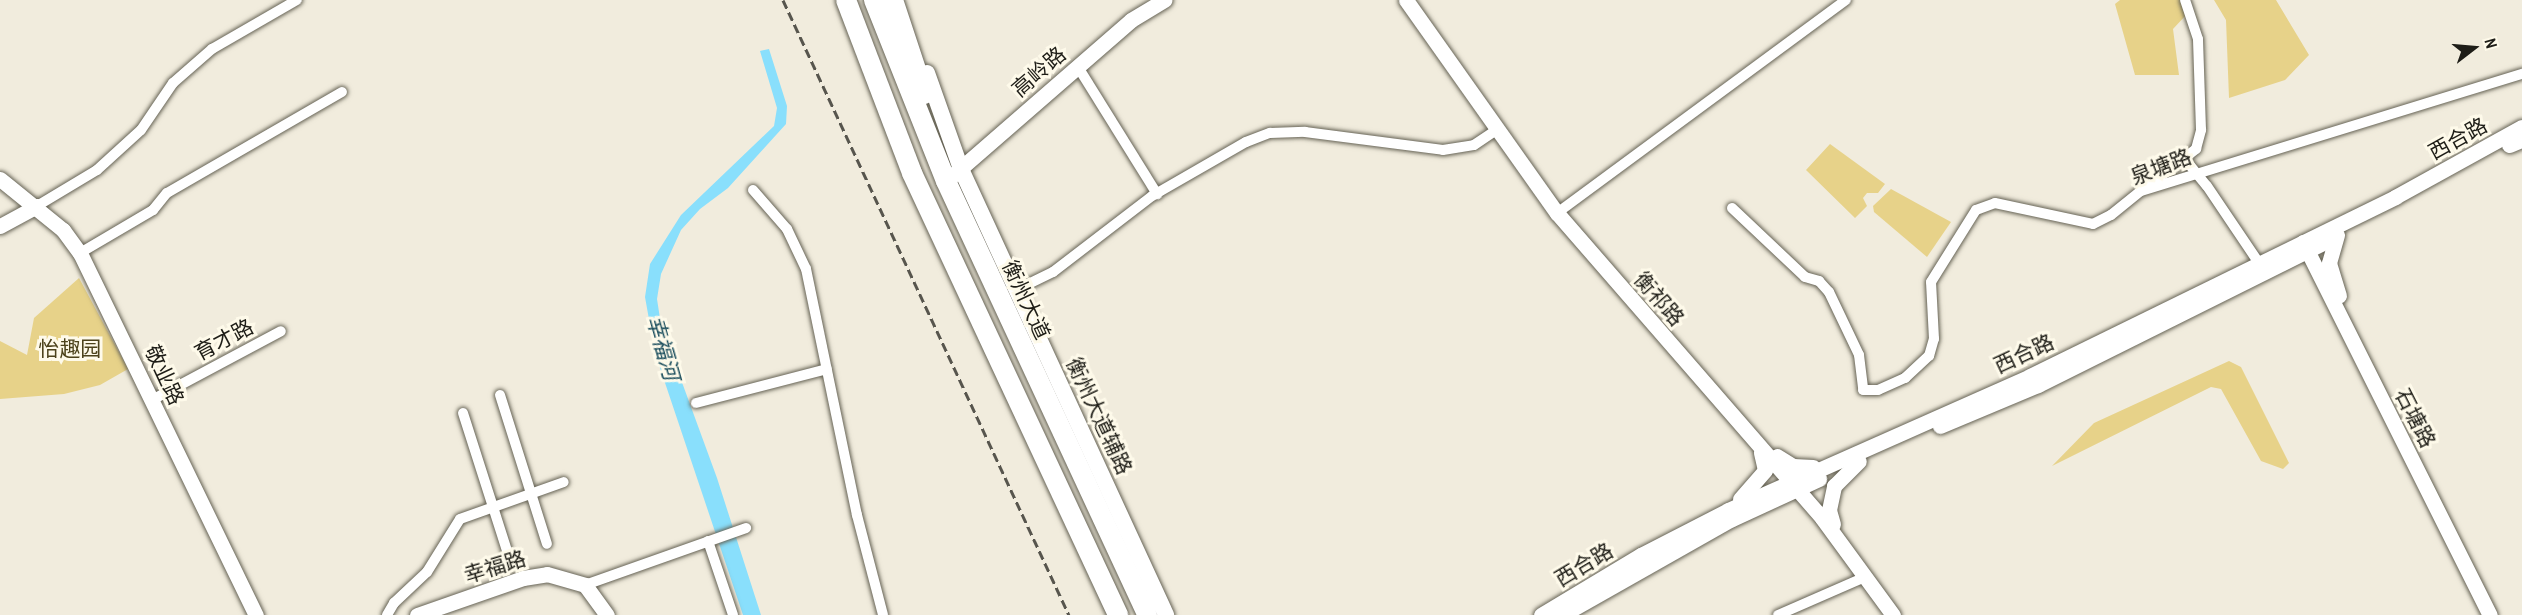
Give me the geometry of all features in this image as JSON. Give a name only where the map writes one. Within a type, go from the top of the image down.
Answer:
[{"type":"highway","name":"衡州大道","points":[[874,0],[1147,615]]},
{"type":"highway","points":[[893,0],[931,119],[953,175]]},
{"type":"highway","points":[[847,6],[912,172],[1118,615]]},
{"type":"main road","name":"衡州大道辅路","points":[[903,0],[953,175],[1016,290],[1166,615]]},
{"type":"street","points":[[0,226],[97,170],[141,130],[173,83],[212,49],[297,0]]},
{"type":"street","name":"高岭路","points":[[953,175],[1131,20],[1164,0]]},
{"type":"street","name":"衡祁路","points":[[1406,0],[1498,129],[1562,210],[1759,447],[1796,484],[1828,521],[1902,615]]},
{"type":"street","name":"衡祁路","points":[[1417,0],[1562,210],[1777,456],[1796,484]]},
{"type":"street","points":[[1562,210],[1846,0]]},
{"type":"street","points":[[2141,191],[2196,148],[2202,130],[2198,39],[2185,0]]},
{"type":"street","points":[[1078,67],[1157,194]]},
{"type":"street","name":"泉塘路","points":[[1731,208],[1805,277],[1819,281],[1828,292],[1859,355],[1863,390],[1878,390],[1905,378],[1929,356],[1934,339],[1931,282],[1976,210],[1995,203],[2093,224],[2111,215],[2141,191],[2522,74]]},
{"type":"street","points":[[80,254],[153,210],[167,193],[342,92]]},
{"type":"street","name":"西合路","points":[[1542,615],[1641,555],[1728,510],[1859,461],[2038,385],[2301,247],[2522,127]]},
{"type":"street","points":[[1016,290],[1053,272],[1157,194],[1246,142],[1270,133],[1305,132],[1443,150],[1474,145],[1498,129]]},
{"type":"street","name":"西合路","points":[[1562,615],[1646,565],[1768,503],[1831,463],[2030,376],[2259,263],[2337,236],[2518,141]]},
{"type":"street","points":[[2184,158],[2197,173],[2259,263]]},
{"type":"street","name":"敬业路","points":[[0,179],[37,206],[63,230],[80,254],[256,615]]},
{"type":"street","points":[[753,190],[800,249],[883,615]]},
{"type":"street","points":[[2337,236],[2329,263],[2361,358]]},
{"type":"street","name":"石塘路","points":[[2301,247],[2361,358],[2490,615]]},
{"type":"street","name":"石塘路","points":[[2301,247],[2480,615]]},
{"type":"street","name":"育才路","points":[[152,400],[281,331]]},
{"type":"street","points":[[696,403],[827,369]]},
{"type":"street","points":[[500,395],[547,544]]},
{"type":"street","points":[[463,413],[509,557]]},
{"type":"street","points":[[1728,510],[1765,470],[1759,447]]},
{"type":"street","points":[[1777,456],[1805,469],[1831,463]]},
{"type":"street","points":[[1828,521],[1834,486],[1859,461]]},
{"type":"street","points":[[387,615],[393,603],[428,572],[460,519],[564,482]]},
{"type":"street","points":[[1768,503],[1798,499],[1828,521]]},
{"type":"street","name":"衡祁路","points":[[1828,521],[1893,615]]},
{"type":"street","points":[[608,615],[585,585],[743,529]]},
{"type":"street","points":[[710,541],[733,615]]},
{"type":"street","name":"幸福路","points":[[417,615],[523,578],[547,574],[585,585]]},
{"type":"street","points":[[1778,615],[1865,577]]},
{"type":"green space","points":[[2120,0],[2180,0],[2187,14],[2173,29],[2179,75],[2135,75],[2115,4]]},
{"type":"green space","points":[[2214,0],[2276,0],[2309,55],[2285,80],[2229,98],[2226,20]]},
{"type":"green space","points":[[1830,144],[1885,184],[1878,193],[1867,193],[1863,198],[1867,206],[1855,218],[1806,170]]},
{"type":"green space","points":[[1891,189],[1951,222],[1927,257],[1874,212],[1873,206]]},
{"type":"green space","name":"怡趣园","points":[[79,278],[128,369],[100,385],[64,394],[0,399],[0,341],[27,355],[34,318]]},
{"type":"green space","points":[[2229,361],[2241,367],[2289,463],[2283,469],[2261,461],[2221,389],[2211,387],[2052,466],[2094,423]]},
{"type":"water","name":"幸福河","points":[[769,49],[787,106],[786,124],[728,188],[700,209],[681,230],[661,274],[657,299],[661,325],[717,478],[761,615],[743,615],[655,353],[645,297],[650,264],[681,215],[774,126],[777,108],[760,51]]},
{"type":"railway","points":[[783,0],[1069,615]]}]
